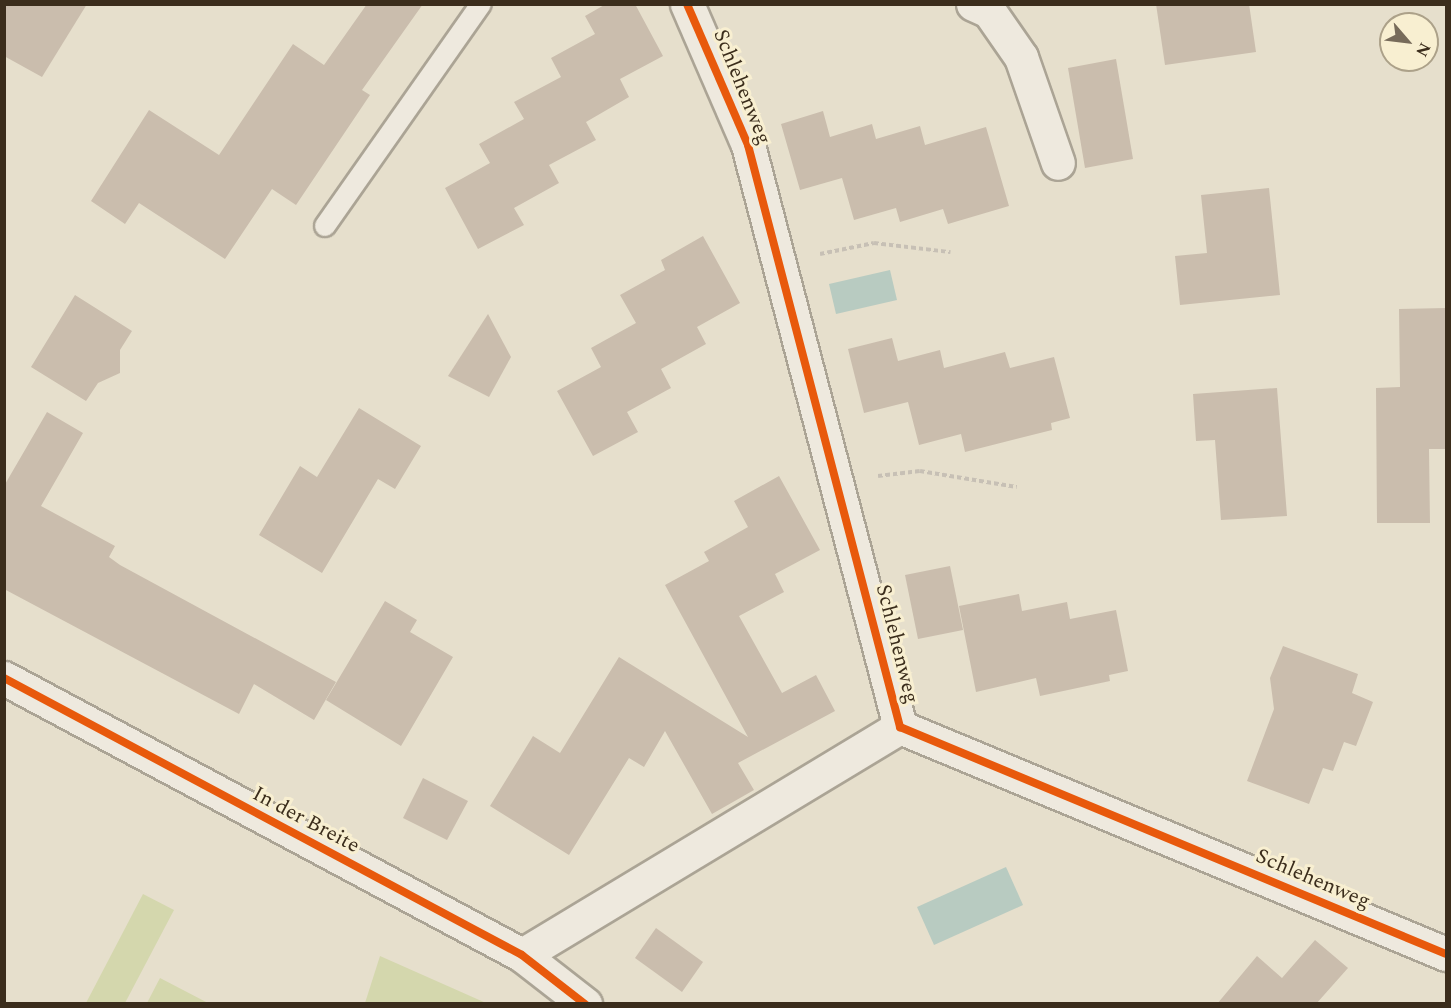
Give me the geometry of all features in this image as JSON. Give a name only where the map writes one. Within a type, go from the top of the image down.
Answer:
[{"type":"street","name":"Schlehenweg","points":[[687,4],[748,145],[900,728]]},
{"type":"street","points":[[985,7],[1021,57],[1058,163]]},
{"type":"street","name":"In der Breite","points":[[4,678],[522,955],[585,1004]]},
{"type":"street","name":"Schlehenweg","points":[[900,728],[1446,954]]},
{"type":"street","name":"Schlehenweg","points":[[522,955],[900,728]]},
{"type":"lane","points":[[325,226],[481,4]]},
{"type":"path","points":[[778,262],[874,243],[950,252]]},
{"type":"path","points":[[836,480],[920,471],[1017,487]]},
{"type":"green space","points":[[143,894],[174,910],[125,1003],[86,1003]]},
{"type":"green space","points":[[380,956],[486,1003],[365,1003]]},
{"type":"green space","points":[[160,978],[208,1003],[147,1003]]},
{"type":"shaded area","points":[[890,270],[897,300],[836,314],[829,284]]},
{"type":"shaded area","points":[[1006,867],[1023,905],[934,945],[917,907]]},
{"type":"building","points":[[4,4],[87,4],[42,77],[4,56]]},
{"type":"building","points":[[367,4],[423,4],[362,90],[370,95],[296,205],[272,189],[225,259],[139,203],[125,224],[91,201],[149,110],[219,155],[293,44],[324,65]]},
{"type":"building","points":[[606,4],[635,4],[663,56],[620,79],[629,97],[586,122],[596,140],[549,165],[559,183],[514,208],[524,225],[478,249],[445,188],[490,163],[479,144],[524,119],[514,102],[561,77],[551,58],[595,34],[585,16]]},
{"type":"building","points":[[1156,4],[1249,4],[1256,52],[1165,65]]},
{"type":"building","points":[[1116,59],[1133,159],[1085,168],[1068,68]]},
{"type":"building","points":[[823,111],[830,137],[872,124],[876,139],[920,126],[925,145],[986,127],[1009,206],[948,224],[943,209],[900,222],[896,208],[854,220],[842,178],[800,190],[781,124]]},
{"type":"building","points":[[1269,188],[1280,295],[1180,305],[1175,256],[1207,253],[1201,195]]},
{"type":"building","points":[[703,236],[740,303],[697,327],[706,344],[661,369],[671,388],[627,412],[638,432],[593,456],[557,391],[601,367],[591,348],[636,323],[620,295],[665,270],[661,260]]},
{"type":"building","points":[[75,295],[132,331],[120,350],[120,373],[98,383],[86,401],[31,367]]},
{"type":"building","points":[[1446,308],[1446,449],[1429,449],[1430,523],[1377,523],[1376,388],[1400,387],[1399,309]]},
{"type":"building","points":[[488,314],[511,357],[489,397],[448,376]]},
{"type":"building","points":[[892,338],[898,361],[940,350],[944,368],[1005,352],[1010,368],[1054,357],[1070,418],[1051,423],[1052,430],[965,452],[961,434],[919,445],[908,402],[864,413],[848,349]]},
{"type":"building","points":[[1277,388],[1287,516],[1221,520],[1215,440],[1196,441],[1193,394]]},
{"type":"building","points":[[359,408],[421,446],[395,489],[378,479],[322,573],[259,535],[300,466],[317,477]]},
{"type":"building","points":[[47,412],[83,433],[41,506],[115,546],[109,557],[120,565],[336,682],[314,720],[254,684],[239,714],[4,589],[4,486]]},
{"type":"building","points":[[779,476],[820,550],[775,574],[784,592],[739,616],[782,693],[816,675],[835,711],[738,763],[754,790],[712,814],[665,731],[644,767],[629,758],[569,855],[490,806],[533,736],[560,753],[619,657],[748,737],[665,585],[709,561],[704,552],[748,527],[734,501]]},
{"type":"building","points":[[950,566],[963,630],[918,639],[905,575]]},
{"type":"building","points":[[1019,594],[1022,611],[1067,602],[1070,619],[1116,610],[1128,671],[1109,675],[1110,681],[1040,696],[1036,678],[976,692],[959,606]]},
{"type":"building","points":[[385,601],[417,620],[410,632],[453,657],[401,746],[326,700]]},
{"type":"building","points":[[1283,646],[1358,674],[1352,693],[1373,702],[1356,746],[1344,742],[1333,771],[1323,768],[1309,804],[1247,781],[1274,709],[1270,678]]},
{"type":"building","points":[[423,778],[468,801],[447,840],[403,818]]},
{"type":"building","points":[[656,928],[703,962],[682,992],[635,958]]},
{"type":"building","points":[[1315,940],[1348,968],[1316,1004],[1217,1004],[1257,956],[1282,978]]},
{"type":"cycle path","points":[[687,4],[748,145],[900,727],[1446,954]]},
{"type":"cycle path","points":[[4,678],[522,955],[585,1004]]}]
